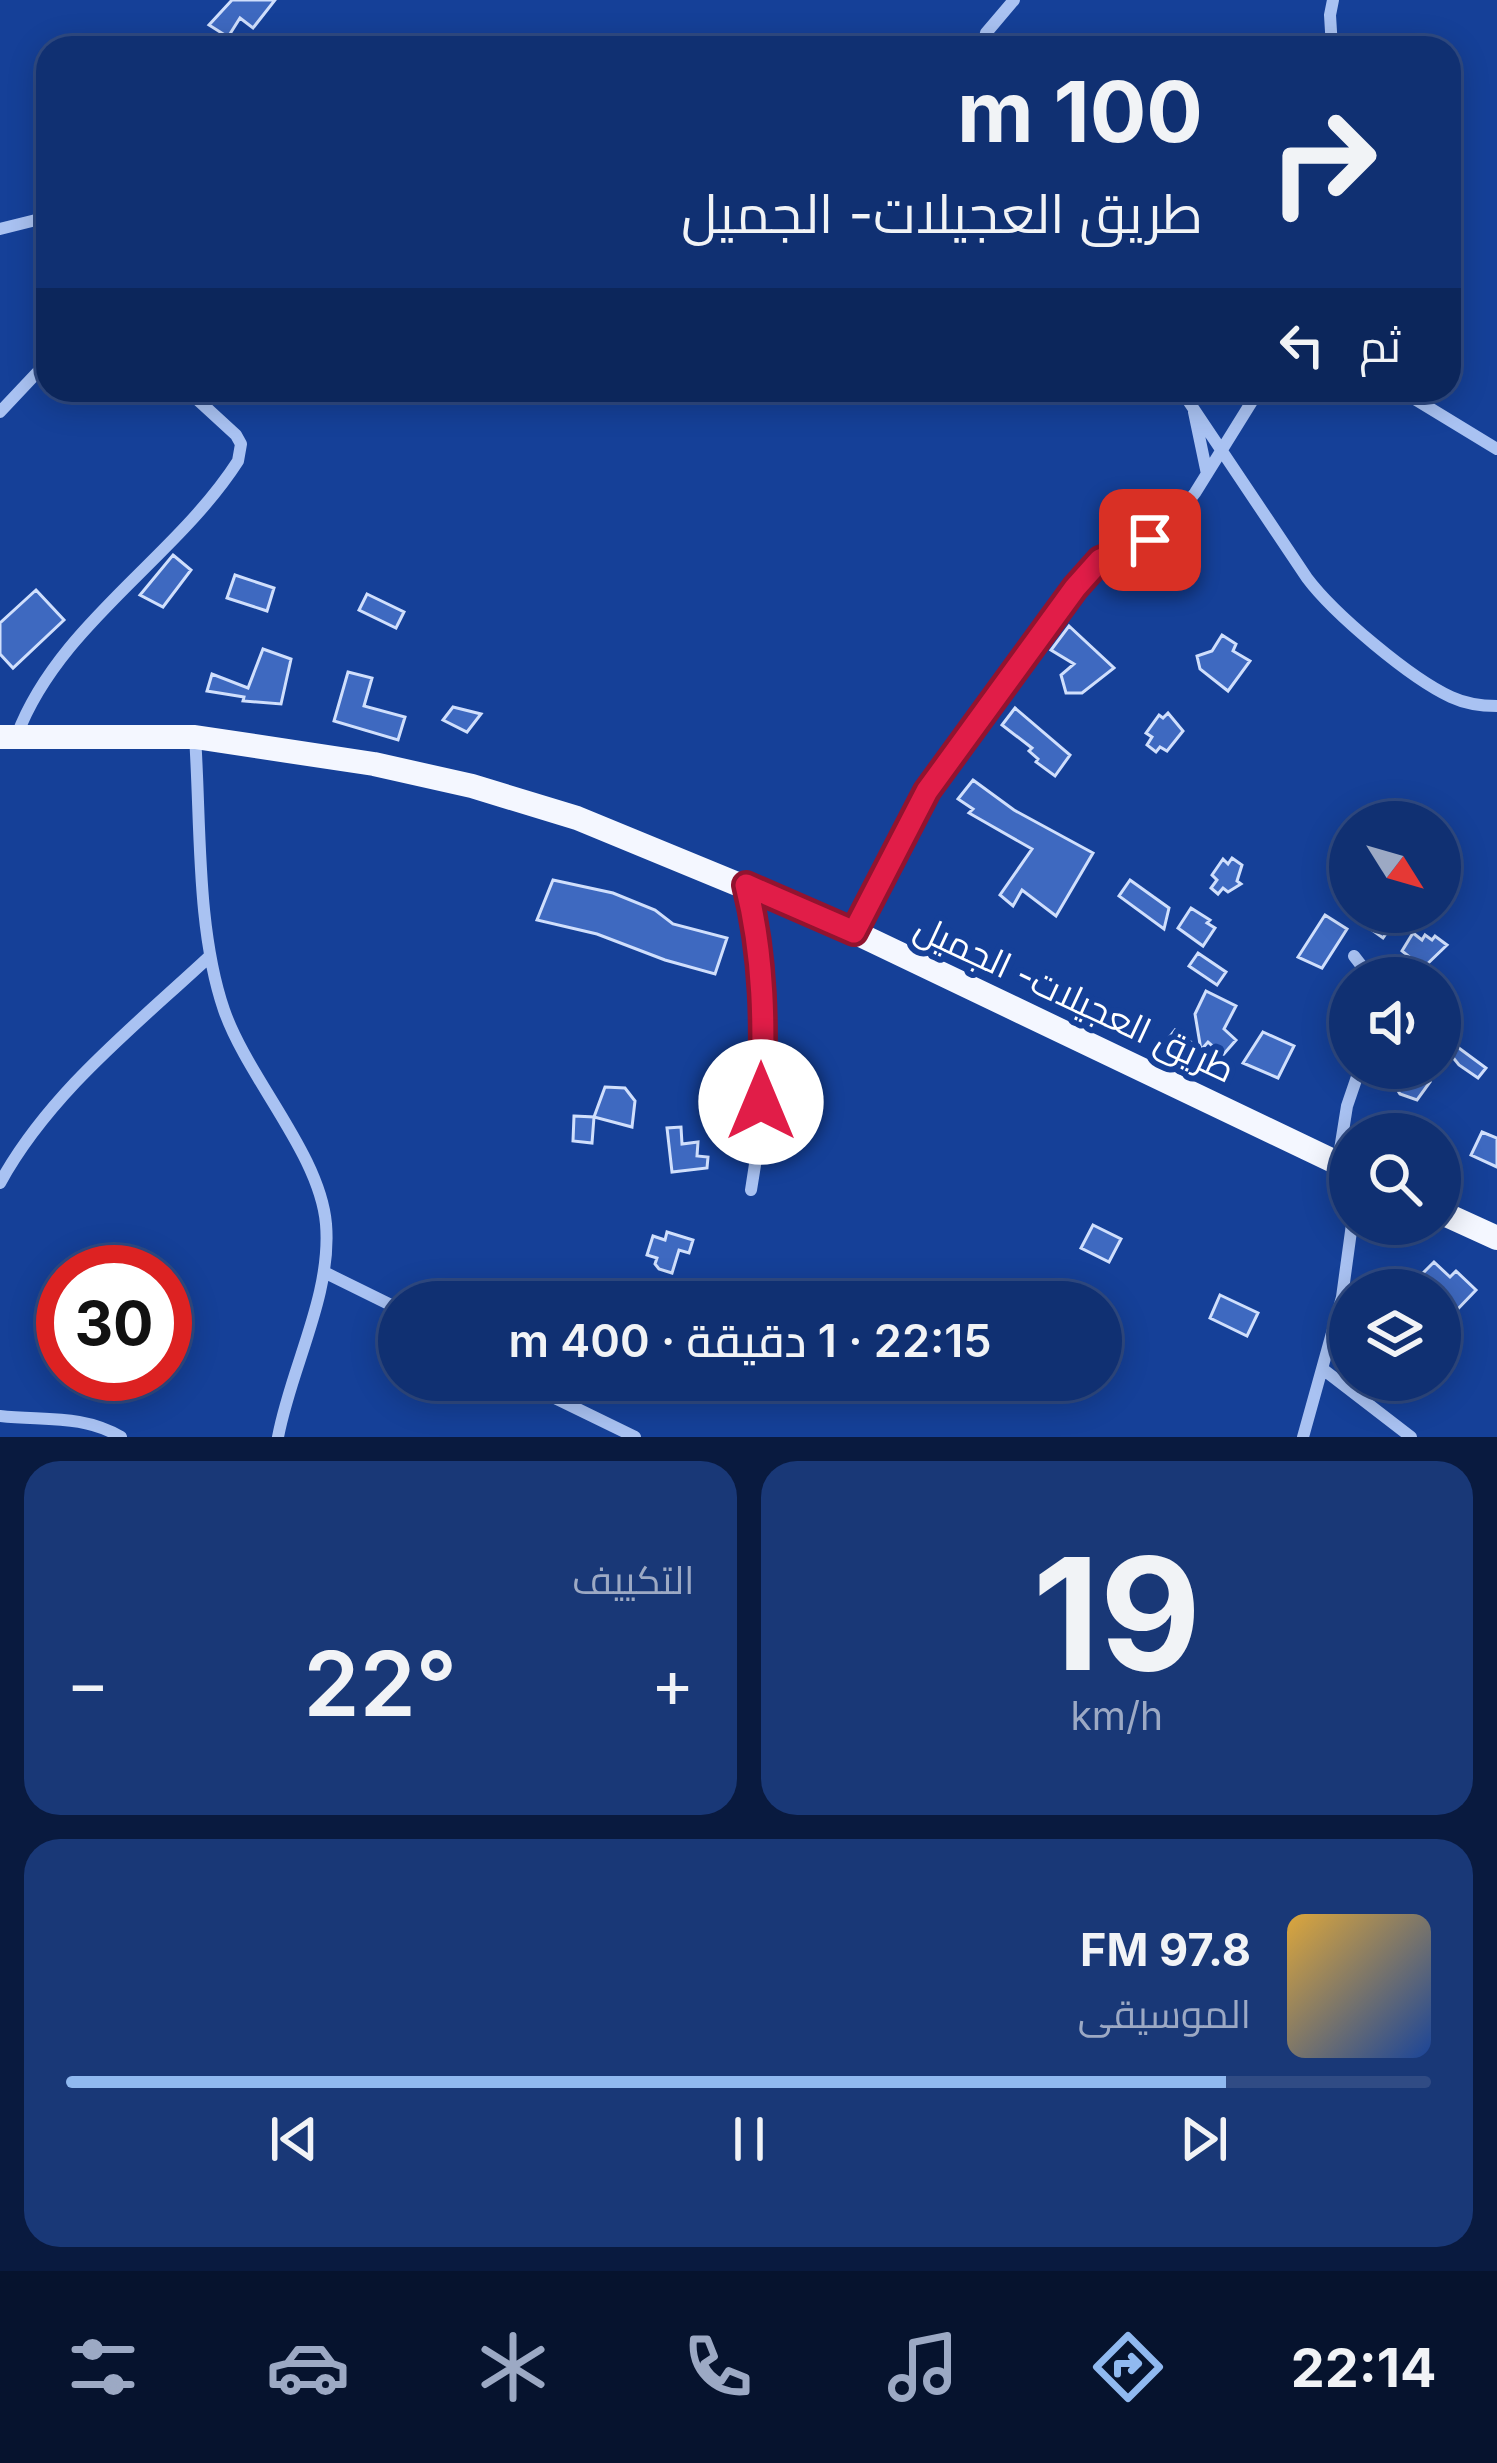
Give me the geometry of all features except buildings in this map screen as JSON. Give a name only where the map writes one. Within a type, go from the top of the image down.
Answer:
[{"type":"main road","name":"طريق العجيلات- الجميل","points":[[5,735],[195,737],[374,764],[472,786],[577,818],[854,932],[1329,1160]]},
{"type":"main road","points":[[1461,1222],[1497,1238]]},
{"type":"street","points":[[985,36],[1013,0]]},
{"type":"street","points":[[1331,36],[1333,0]]},
{"type":"street","points":[[0,230],[36,220]]},
{"type":"street","points":[[0,412],[36,374]]},
{"type":"street","points":[[5,735],[50,671],[238,461],[242,444],[200,402]]},
{"type":"street","points":[[1189,402],[1307,578],[1335,609],[1448,696],[1467,704],[1497,706]]},
{"type":"street","points":[[854,932],[927,791],[1075,588],[1100,560],[1160,532],[1184,509],[1252,402]]},
{"type":"street","points":[[1420,402],[1497,449]]},
{"type":"street","points":[[1194,410],[1207,475]]},
{"type":"street","points":[[195,737],[211,956],[224,1010],[321,1196],[327,1245],[324,1272],[278,1437]]},
{"type":"street","points":[[746,885],[762,984],[761,1091],[751,1190]]},
{"type":"street","points":[[0,1183],[29,1136],[74,1084],[211,956]]},
{"type":"street","points":[[1304,1437],[1342,1297],[1349,1245]]},
{"type":"street","points":[[324,1272],[378,1299]]},
{"type":"street","points":[[1324,1370],[1411,1437]]},
{"type":"street","points":[[561,1401],[635,1437]]},
{"type":"street","points":[[0,1416],[69,1419],[122,1437]]},
{"type":"route","points":[[761,1102],[760,952],[746,885],[854,932],[927,791],[1075,588],[1100,560],[1150,540]]}]
